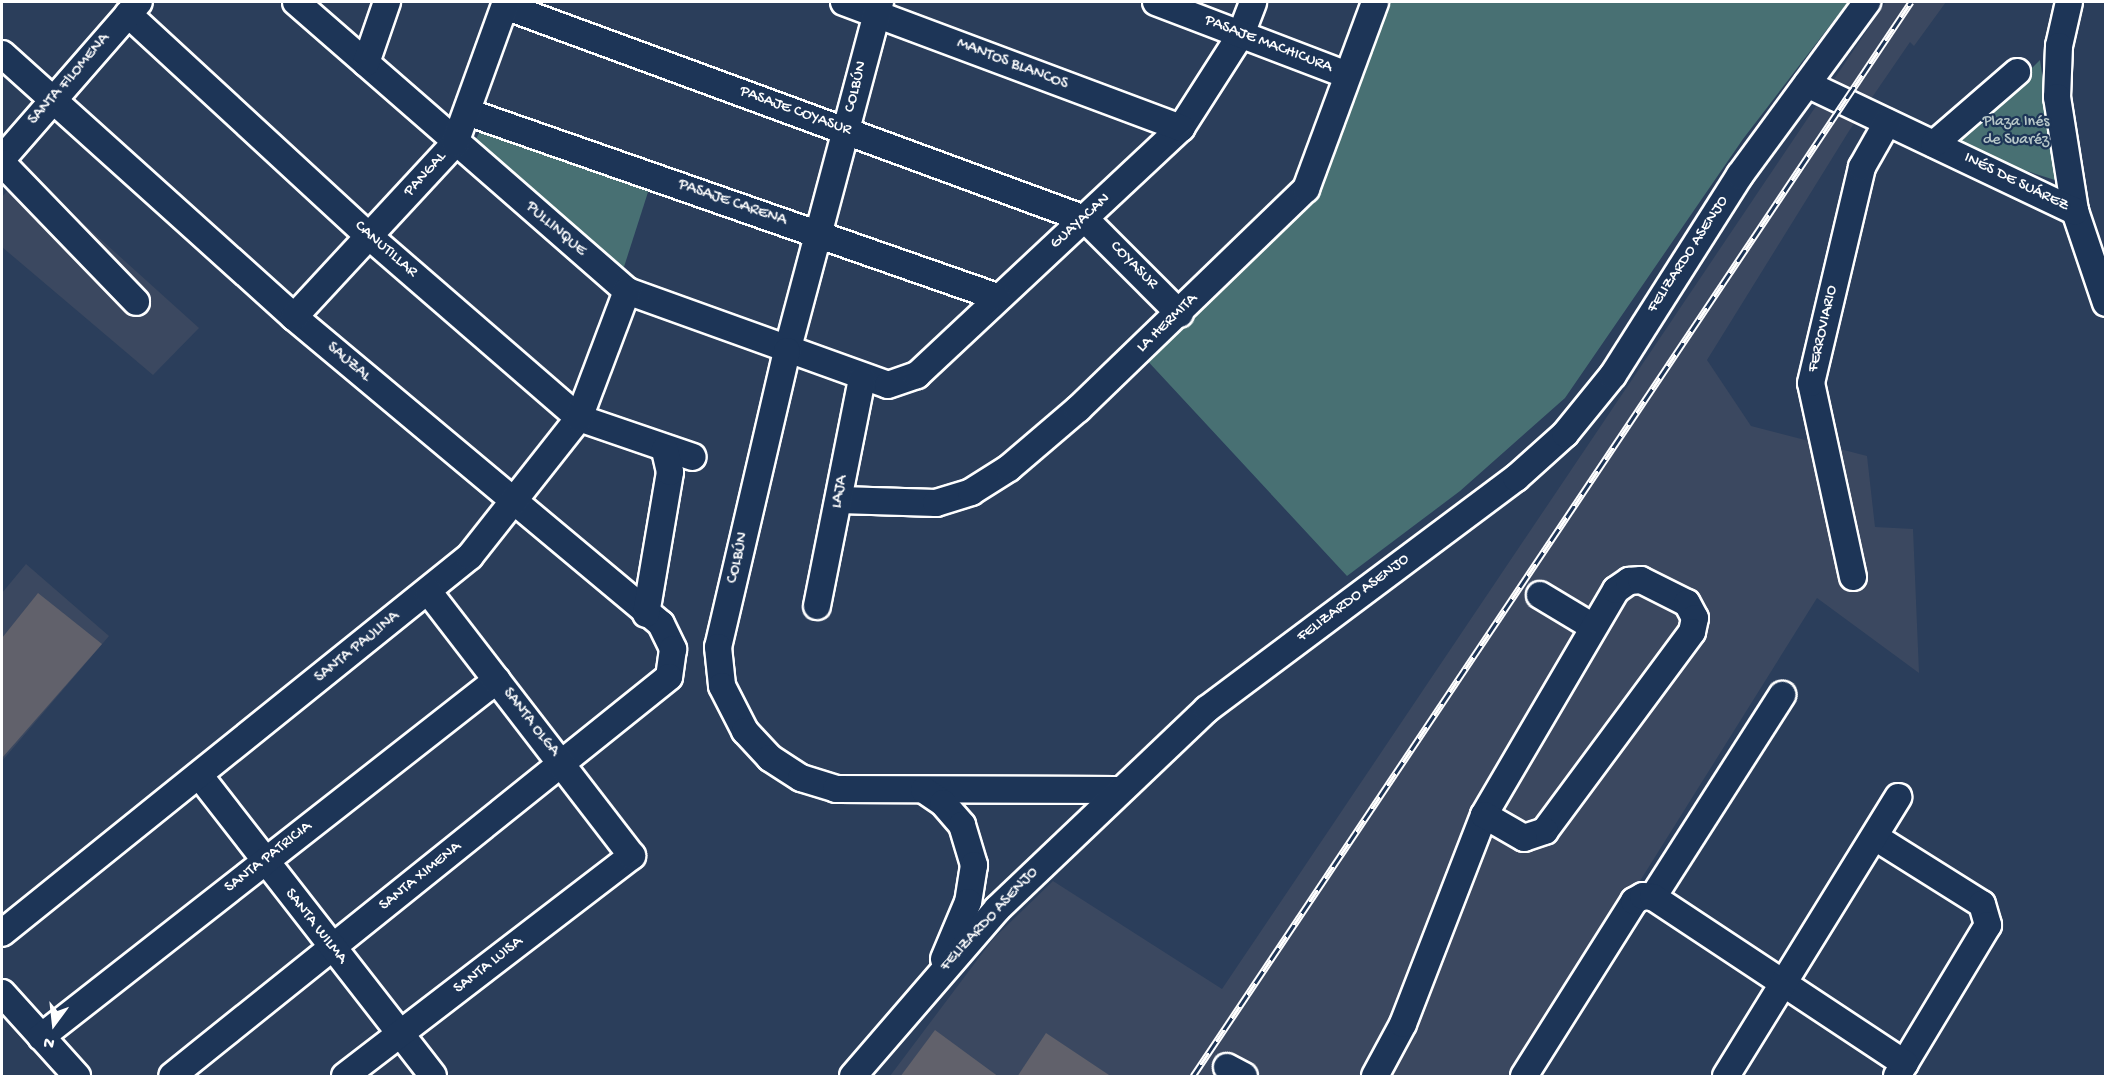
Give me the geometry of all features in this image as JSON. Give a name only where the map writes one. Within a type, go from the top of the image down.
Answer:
[{"type":"street","name":"PULLINQUE","points":[[296,2],[627,291],[862,378]]},
{"type":"street","points":[[366,63],[387,2]]},
{"type":"street","name":"MANTOS BLANCOS","points":[[844,2],[878,7],[1181,128]]},
{"type":"street","name":"PASAJE MACHICURA","points":[[1156,2],[1347,75]]},
{"type":"street","name":"GUAYACAN","points":[[862,378],[888,385],[917,375],[997,297],[1085,219],[1181,128],[1241,34],[1253,2]]},
{"type":"street","name":"LA HERMITA","points":[[840,500],[936,503],[970,492],[1009,468],[1180,314],[1306,189],[1374,2]]},
{"type":"street","name":"FELIZARDO ASENJO","points":[[853,1077],[937,976],[997,909],[1118,790],[1207,709],[1516,478],[1565,434],[1613,375],[1740,175],[1867,2]]},
{"type":"street","points":[[2069,2],[2059,46],[2057,97],[2075,212]]},
{"type":"street","name":"PANGAL","points":[[294,317],[455,143],[506,4]]},
{"type":"street","name":"PASAJE COYASUR","points":[[506,4],[1085,219]]},
{"type":"street","name":"COLBÚN","points":[[878,7],[786,351],[718,647],[722,686],[735,716],[757,745],[801,778],[852,792],[1118,790]]},
{"type":"street","name":"SANTA FILOMENA","points":[[2,161],[134,8]]},
{"type":"street","name":"CANUTILLAR","points":[[134,8],[370,237],[579,418],[665,450],[693,457]]},
{"type":"street","name":"SAUZAL","points":[[2,54],[294,317],[511,502],[661,624],[671,640],[674,659],[669,677]]},
{"type":"street","points":[[1934,144],[2018,72]]},
{"type":"street","name":"INÉS DE SUÁREZ","points":[[1807,84],[2075,212],[2106,303]]},
{"type":"street","name":"PASAJE CARENA","points":[[467,112],[997,297]]},
{"type":"street","name":"FERROVIARIO","points":[[1853,577],[1811,383],[1862,167],[1887,123]]},
{"type":"street","points":[[2,161],[136,302]]},
{"type":"street","name":"COYASUR","points":[[1085,219],[1180,314]]},
{"type":"street","name":"SANTA PAULINA","points":[[2,933],[470,556],[579,418],[627,291]]},
{"type":"street","name":"LAJA","points":[[817,606],[840,500],[862,378]]},
{"type":"street","points":[[646,614],[670,472],[665,450]]},
{"type":"street","points":[[1375,1077],[1403,1024],[1484,815],[1619,586],[1635,580],[1687,603],[1695,618],[1692,632],[1545,831],[1524,838],[1484,815]]},
{"type":"street","name":"SANTA OLGA","points":[[428,591],[632,856]]},
{"type":"street","points":[[1540,595],[1593,627]]},
{"type":"street","name":"SANTA XIMENA","points":[[172,1077],[669,677]]},
{"type":"street","name":"SANTA PATRICIA","points":[[41,1037],[497,680]]},
{"type":"street","points":[[1653,897],[1782,695]]},
{"type":"street","name":"SANTA WILMA","points":[[199,775],[264,862],[433,1077]]},
{"type":"street","points":[[924,790],[943,803],[962,825],[974,865],[968,902],[937,976]]},
{"type":"street","points":[[1726,1077],[1898,797]]},
{"type":"street","points":[[1524,1077],[1634,901],[1643,896],[1653,897],[1783,984],[1901,1070],[1988,925],[1982,904],[1875,837]]},
{"type":"street","name":"SANTA LUISA","points":[[345,1077],[632,856]]},
{"type":"street","points":[[2,993],[77,1077]]},
{"type":"shaded area","points":[[1886,2],[1946,2],[1914,46],[1910,42],[1849,131],[1707,360],[1751,426],[1867,456],[1875,527],[1913,529],[1919,673],[1817,598],[1518,1076],[890,1076],[993,939],[1053,881],[1222,989]]},
{"type":"shaded area","points":[[25,171],[199,328],[153,375],[2,247],[2,197]]},
{"type":"shaded area","points":[[26,564],[109,636],[2,761],[2,593]]},
{"type":"green space","points":[[1381,2],[1848,2],[1743,139],[1565,398],[1460,491],[1347,576],[1143,356],[1308,196]]},
{"type":"green space","name":"Plaza Inés de Suaréz","points":[[2040,60],[2058,181],[1952,147]]},
{"type":"green space","points":[[481,129],[649,189],[623,270],[474,143]]},
{"type":"building","points":[[38,593],[102,644],[2,758],[2,638]]},
{"type":"building","points":[[935,1030],[999,1077],[900,1077]]},
{"type":"building","points":[[1046,1033],[1112,1077],[1017,1077]]},
{"type":"railway","points":[[1193,1076],[1911,2]]}]
